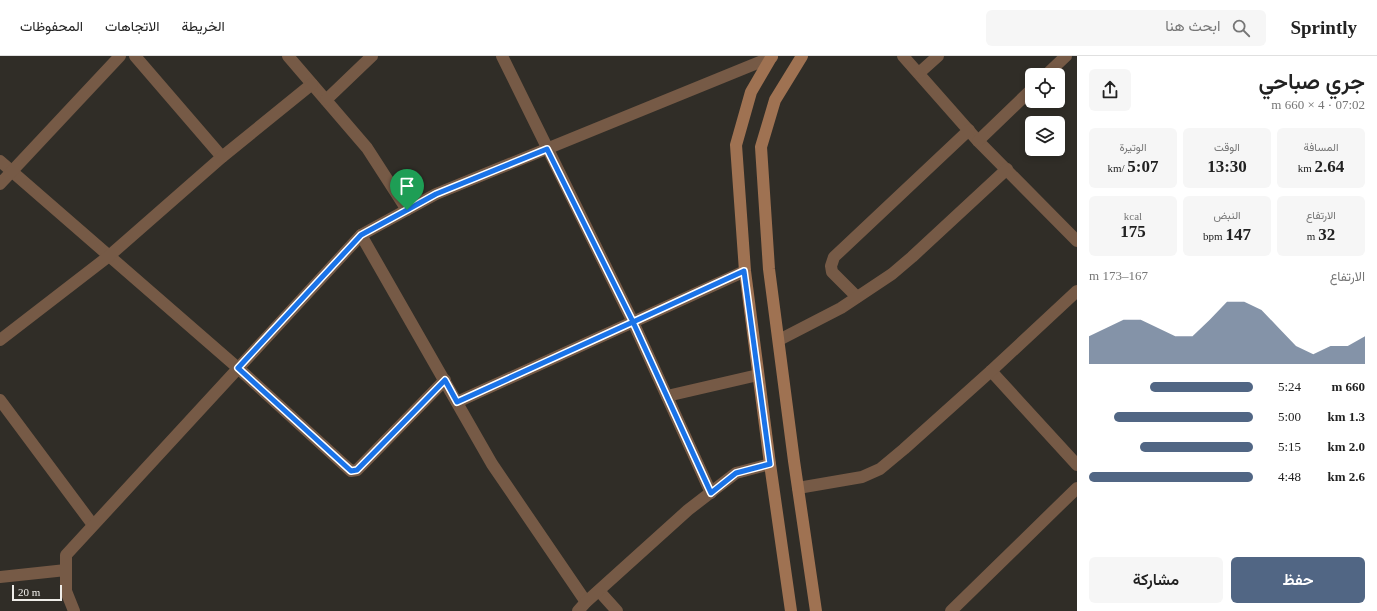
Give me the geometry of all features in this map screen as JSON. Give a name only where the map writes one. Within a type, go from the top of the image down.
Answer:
[{"type":"main road","points":[[772,56],[751,92],[736,145],[744,271],[791,611]]},
{"type":"main road","points":[[802,56],[775,100],[761,147],[769,269],[816,611]]},
{"type":"street","points":[[0,184],[120,56]]},
{"type":"street","points":[[135,56],[222,156]]},
{"type":"street","points":[[288,56],[367,148],[407,210]]},
{"type":"street","points":[[326,100],[372,56]]},
{"type":"street","points":[[502,56],[633,322],[711,493]]},
{"type":"street","points":[[74,611],[66,591],[66,555],[361,235],[436,194],[547,149],[744,61],[772,56]]},
{"type":"street","points":[[904,56],[978,141],[1077,241]]},
{"type":"street","points":[[919,73],[938,56]]},
{"type":"street","points":[[1052,68],[1060,58]]},
{"type":"street","points":[[0,340],[109,256],[222,156],[312,84]]},
{"type":"street","points":[[978,141],[1025,96]]},
{"type":"street","points":[[857,297],[832,272],[831,266],[834,257],[969,130]]},
{"type":"street","points":[[0,161],[238,368],[351,471],[357,470],[445,380]]},
{"type":"street","points":[[778,340],[841,308],[892,274],[1007,169]]},
{"type":"street","points":[[361,235],[492,464],[586,602]]},
{"type":"street","points":[[457,402],[744,271]]},
{"type":"street","points":[[798,488],[862,477],[880,469],[991,372],[1077,291]]},
{"type":"street","points":[[991,372],[1077,464]]},
{"type":"street","points":[[667,396],[758,375]]},
{"type":"street","points":[[0,400],[93,525]]},
{"type":"street","points":[[578,611],[586,602],[599,592],[688,510],[736,473],[770,464]]},
{"type":"street","points":[[951,611],[1077,488]]},
{"type":"street","points":[[0,577],[66,570]]},
{"type":"street","points":[[599,592],[617,611]]},
{"type":"route","points":[[407,210],[361,235],[238,368],[351,471],[357,470],[445,380],[457,402],[633,322],[711,493],[736,473],[770,464],[744,271],[633,322],[547,149],[436,194],[407,210]]}]
